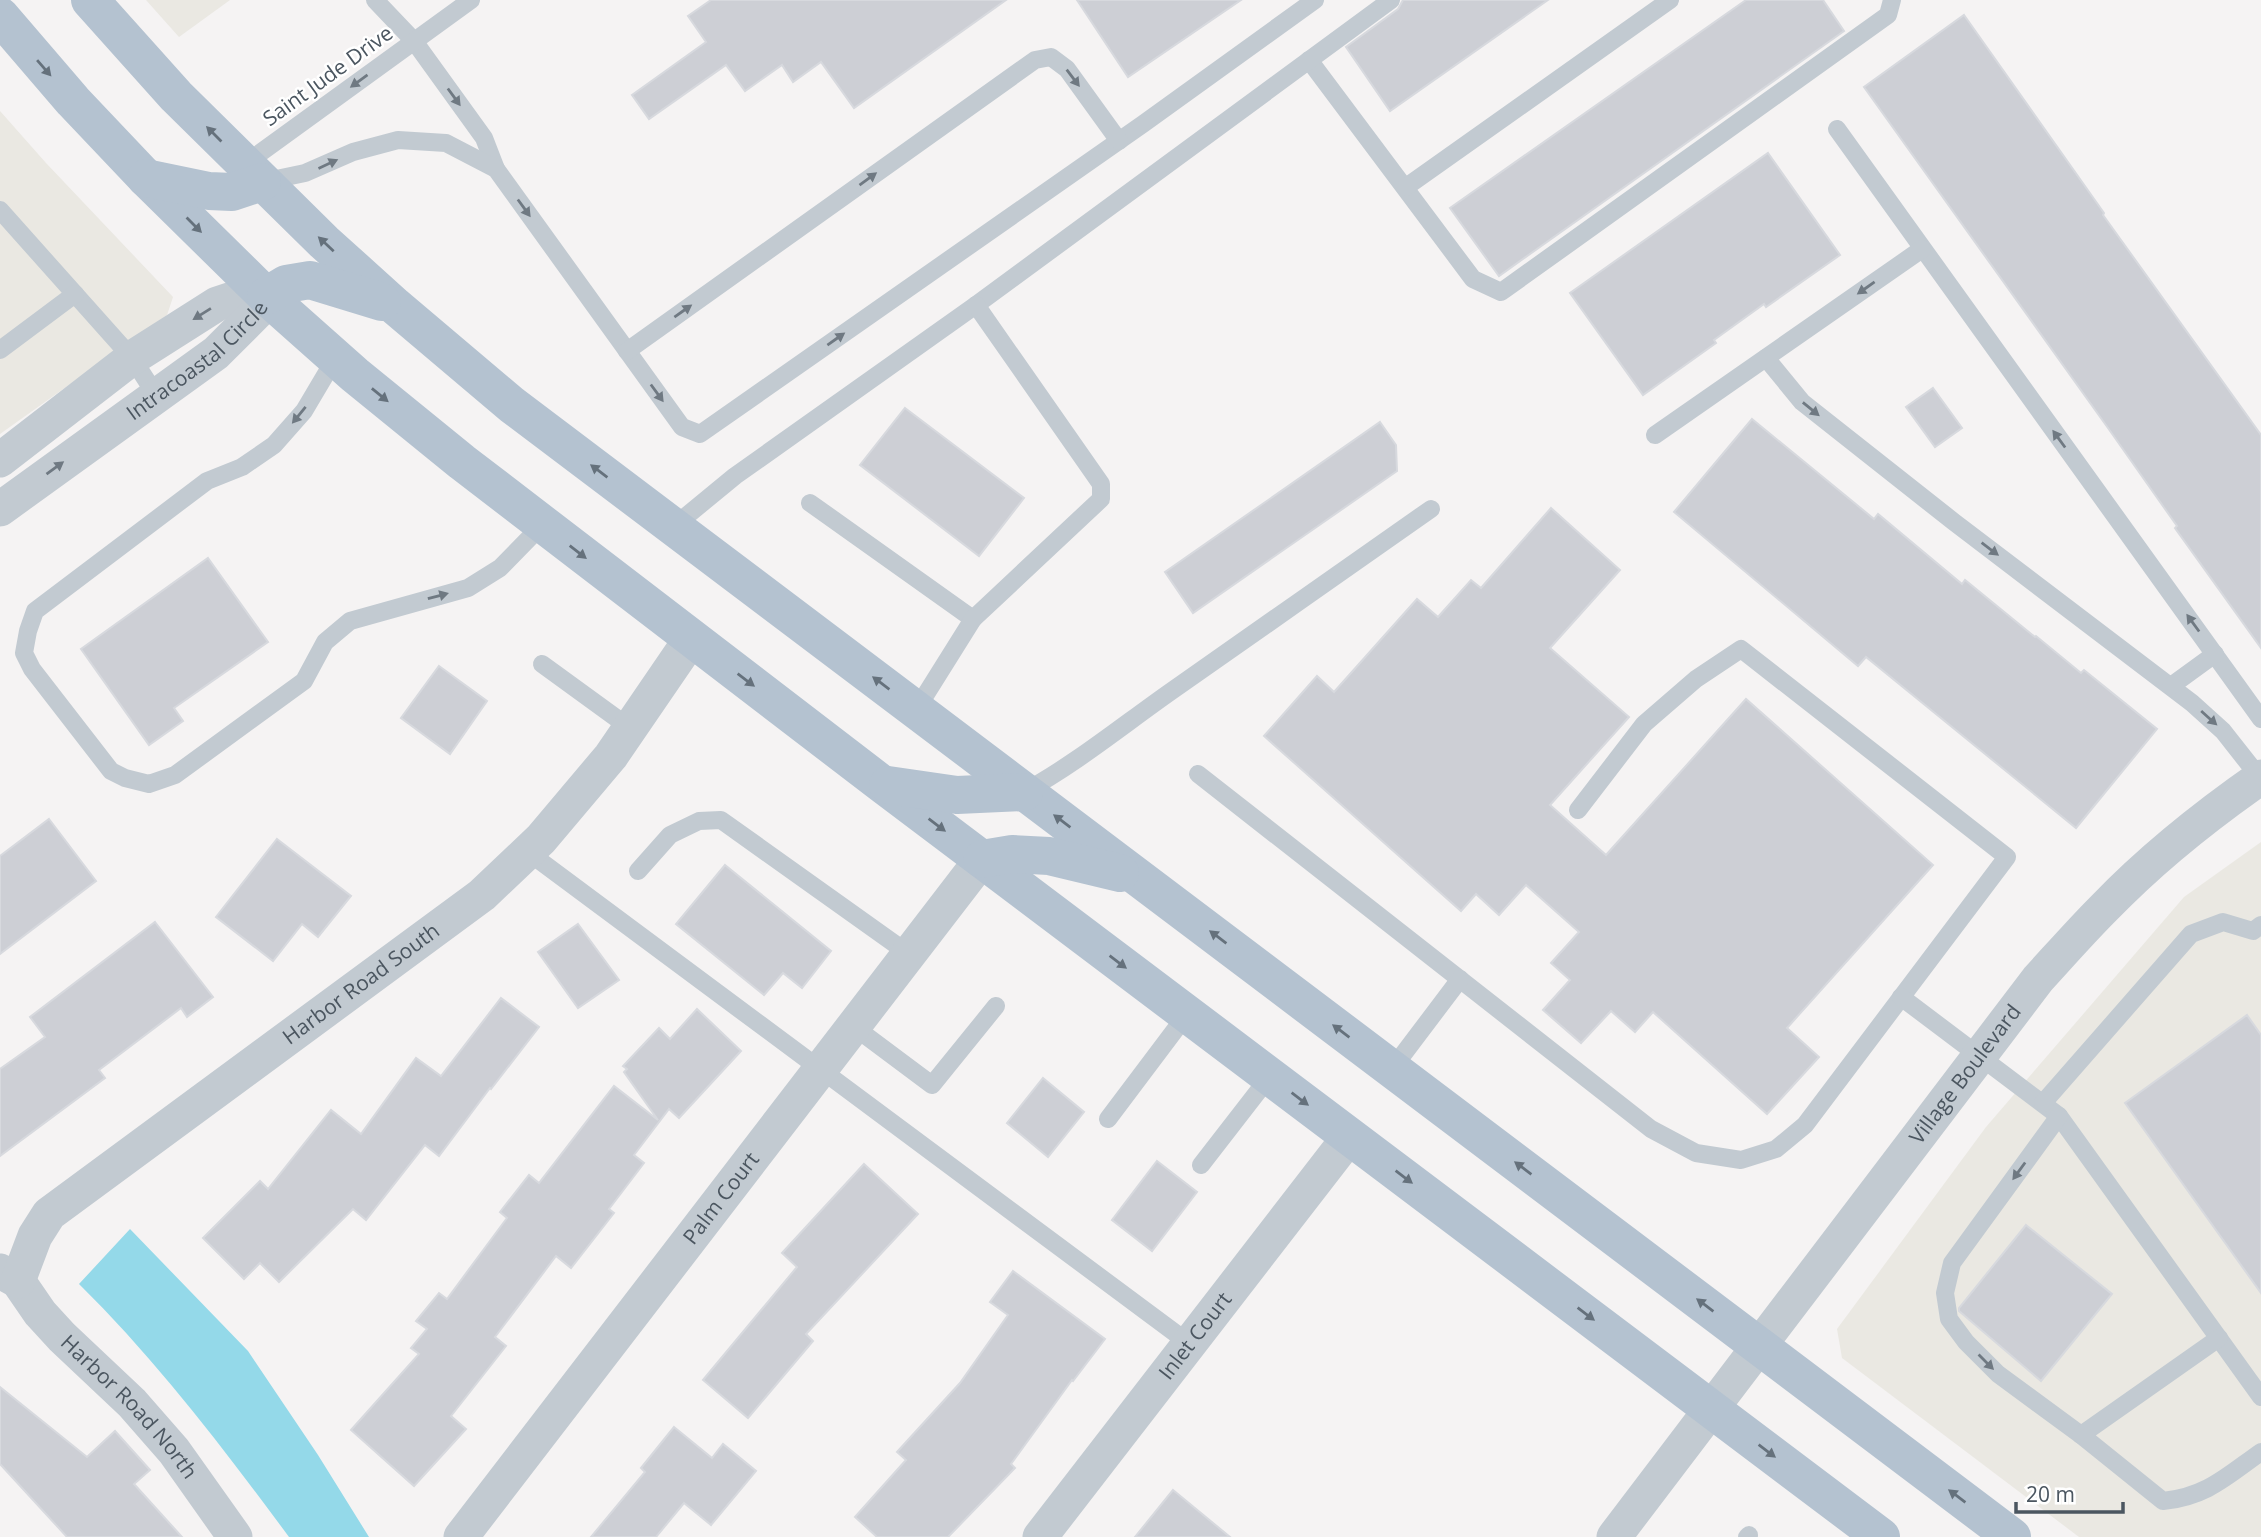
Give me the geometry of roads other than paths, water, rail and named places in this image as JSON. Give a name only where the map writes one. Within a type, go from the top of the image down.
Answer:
[{"type":"main road","points":[[90,0],[176,96],[324,242],[394,306],[512,405],[2012,1537]]},
{"type":"main road","points":[[0,16],[73,101],[266,296],[462,462],[882,784],[1881,1537]]},
{"type":"main road","points":[[146,177],[209,191],[232,192],[253,173]]},
{"type":"main road","points":[[266,296],[286,284],[310,280],[394,306]]},
{"type":"main road","points":[[882,784],[957,795],[1024,792]]},
{"type":"main road","points":[[982,859],[1012,854],[1049,856],[1136,876]]},
{"type":"street","name":"Intracoastal Circle","points":[[0,460],[132,358],[217,304],[232,299],[266,296]]},
{"type":"street","name":"Intracoastal Circle","points":[[0,509],[216,353],[259,310],[266,296]]},
{"type":"street","name":"Harbor Road South","points":[[9,1276],[49,1214],[482,895],[541,839],[611,757],[691,639]]},
{"type":"street","name":"Village Boulevard","points":[[1614,1537],[2038,979],[2105,906],[2179,839],[2217,808],[2261,778]]},
{"type":"street","name":"Palm Court","points":[[461,1537],[982,859]]},
{"type":"street","name":"Inlet Court","points":[[1040,1537],[1350,1136]]},
{"type":"street","name":"Harbor Road North","points":[[9,1276],[47,1321],[132,1403],[174,1451],[235,1537]]},
{"type":"lane","points":[[375,0],[414,41],[484,138],[496,169],[682,427],[700,435],[1315,0]]},
{"type":"lane","name":"Saint Jude Drive","points":[[253,173],[414,41],[471,0]]},
{"type":"lane","points":[[673,527],[735,476],[976,305],[1391,0]]},
{"type":"lane","points":[[1406,187],[1670,0]]},
{"type":"lane","points":[[1309,60],[1474,279],[1501,292],[1888,15],[1892,0]]},
{"type":"lane","points":[[627,351],[1035,60],[1051,57],[1067,69],[1119,141]]},
{"type":"lane","points":[[1837,129],[2261,719]]},
{"type":"lane","points":[[253,173],[305,173],[353,152],[398,140],[446,143],[496,169]]},
{"type":"lane","points":[[0,210],[132,358],[156,395]]},
{"type":"lane","points":[[1655,435],[1922,249]]},
{"type":"lane","points":[[0,350],[75,294]]},
{"type":"lane","points":[[916,710],[973,618],[1101,499],[1101,484],[976,305]]},
{"type":"lane","points":[[336,357],[304,411],[274,445],[242,467],[207,481],[35,611],[27,631],[24,653],[32,669],[111,771],[149,784],[175,775],[304,681],[325,642],[350,621],[468,588],[500,568],[543,524]]},
{"type":"lane","points":[[1766,358],[1802,402],[1954,522],[2171,686],[2223,731],[2261,778]]},
{"type":"lane","points":[[810,503],[973,618]]},
{"type":"lane","points":[[1024,792],[1063,771],[1147,708],[1431,509]]},
{"type":"lane","points":[[1198,774],[1651,1129],[1696,1153],[1741,1160],[1776,1149],[1804,1125],[2007,858],[1741,649],[1696,679],[1644,724],[1578,810]]},
{"type":"lane","points":[[2171,686],[2215,654]]},
{"type":"lane","points":[[542,664],[630,728]]},
{"type":"lane","points":[[638,871],[670,835],[699,821],[721,820],[909,954]]},
{"type":"lane","points":[[528,852],[1189,1344]]},
{"type":"lane","points":[[2043,1103],[2191,934],[2223,922],[2258,933]]},
{"type":"lane","points":[[1392,1069],[1460,979]]},
{"type":"lane","points":[[1901,997],[2059,1116],[2261,1397]]},
{"type":"lane","points":[[853,1027],[932,1085],[996,1006]]},
{"type":"lane","points":[[1108,1119],[1187,1014]]},
{"type":"lane","points":[[1201,1166],[1270,1076]]},
{"type":"lane","points":[[2059,1116],[1952,1263],[1945,1293],[1949,1319],[1966,1342],[1998,1374],[2163,1501],[2183,1499],[2206,1491],[2261,1452]]},
{"type":"lane","points":[[2081,1436],[2219,1338]]},
{"type":"water","points":[[130,1229],[248,1351],[369,1537],[289,1537],[163,1375],[79,1284]]}]
